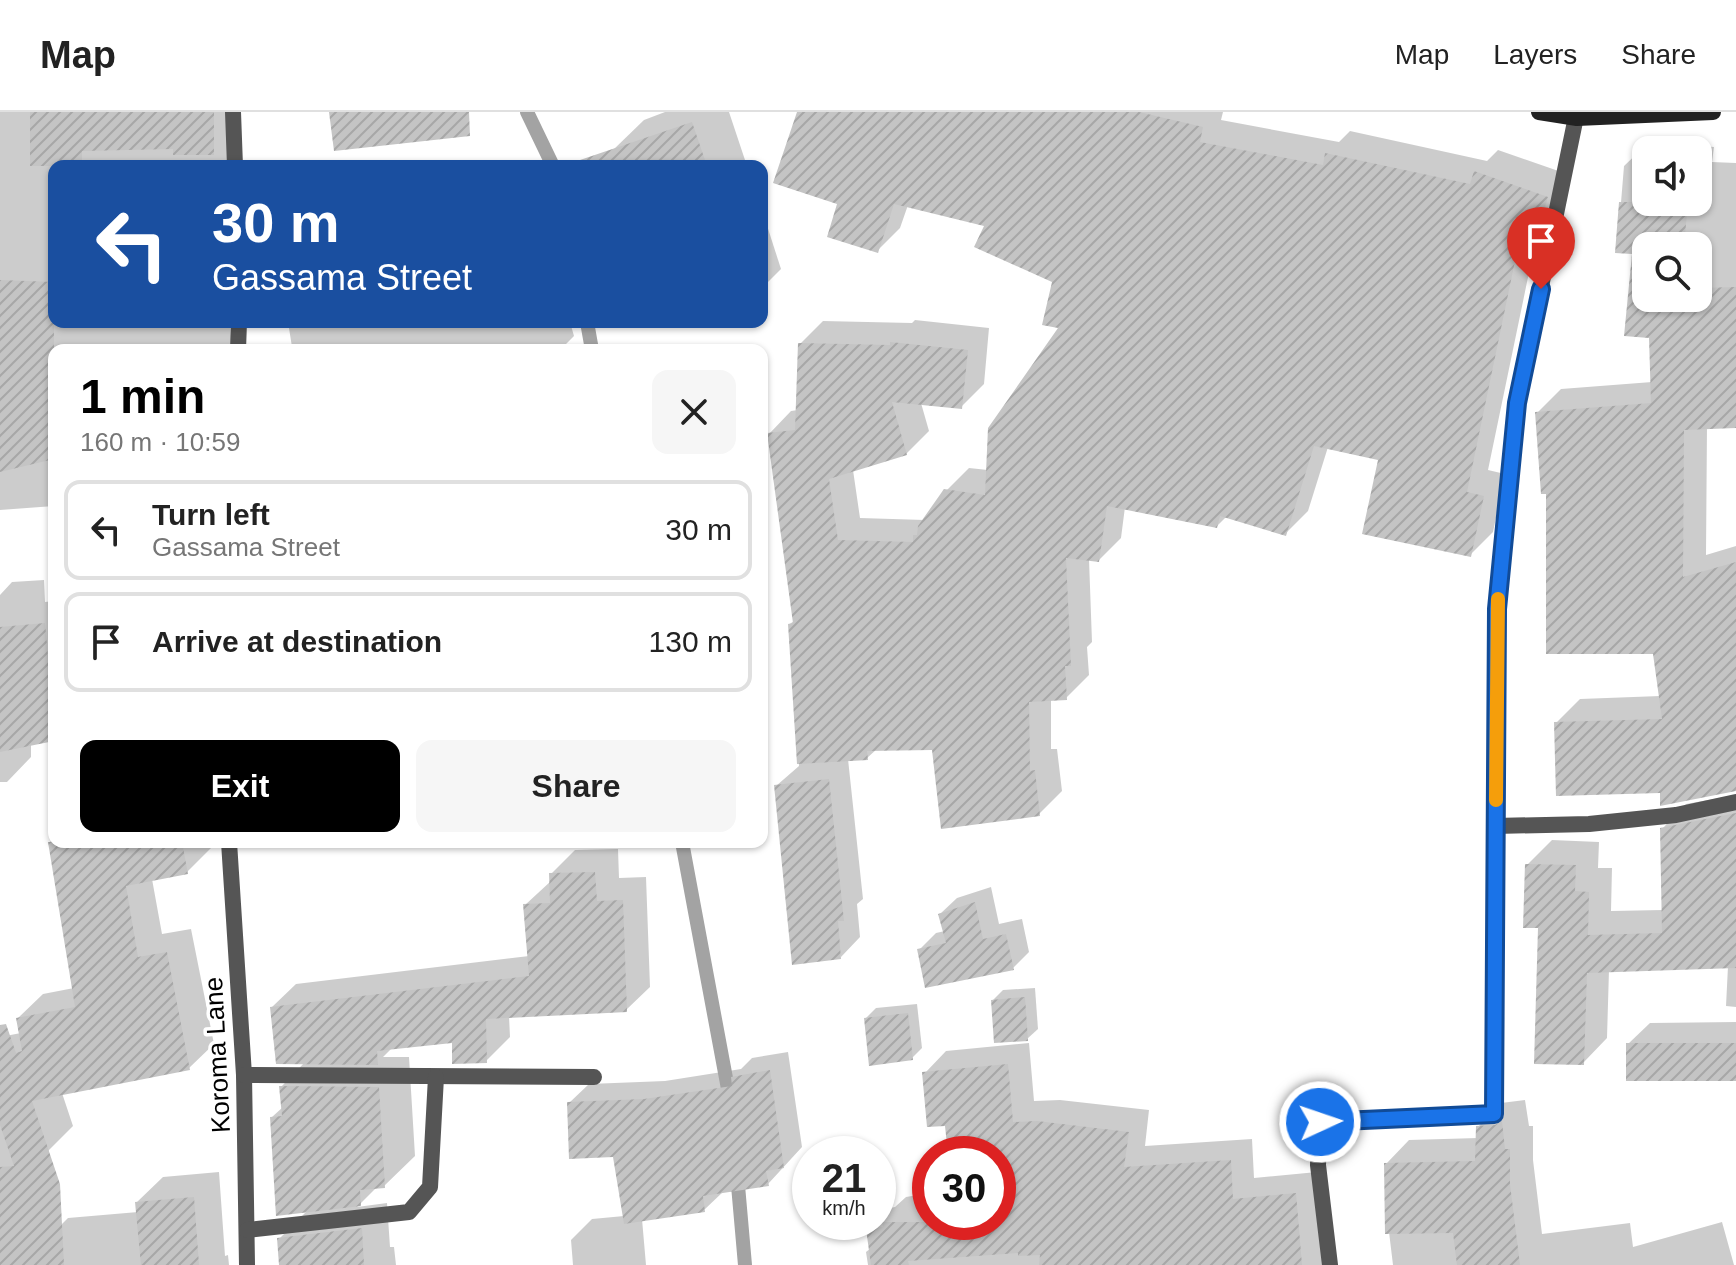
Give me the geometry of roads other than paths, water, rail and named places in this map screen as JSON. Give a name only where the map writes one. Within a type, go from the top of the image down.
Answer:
[{"type":"main road","points":[[1539,112],[1577,115],[1713,112]]},
{"type":"street","points":[[233,112],[235,160]]},
{"type":"street","points":[[1330,1265],[1318,1165],[1320,1122],[1494,1114],[1497,609],[1517,403],[1577,115]]},
{"type":"street","points":[[1495,826],[1589,824],[1676,815],[1736,802]]},
{"type":"street","name":"Koroma Lane","points":[[229,848],[244,1075],[247,1265]]},
{"type":"street","points":[[244,1075],[594,1077]]},
{"type":"street","points":[[247,1230],[409,1212],[430,1187],[436,1077]]},
{"type":"waterway","points":[[527,112],[550,160]]},
{"type":"waterway","points":[[588,328],[591,344]]},
{"type":"waterway","points":[[683,848],[731,1105]]},
{"type":"waterway","points":[[737,1174],[745,1265]]}]
